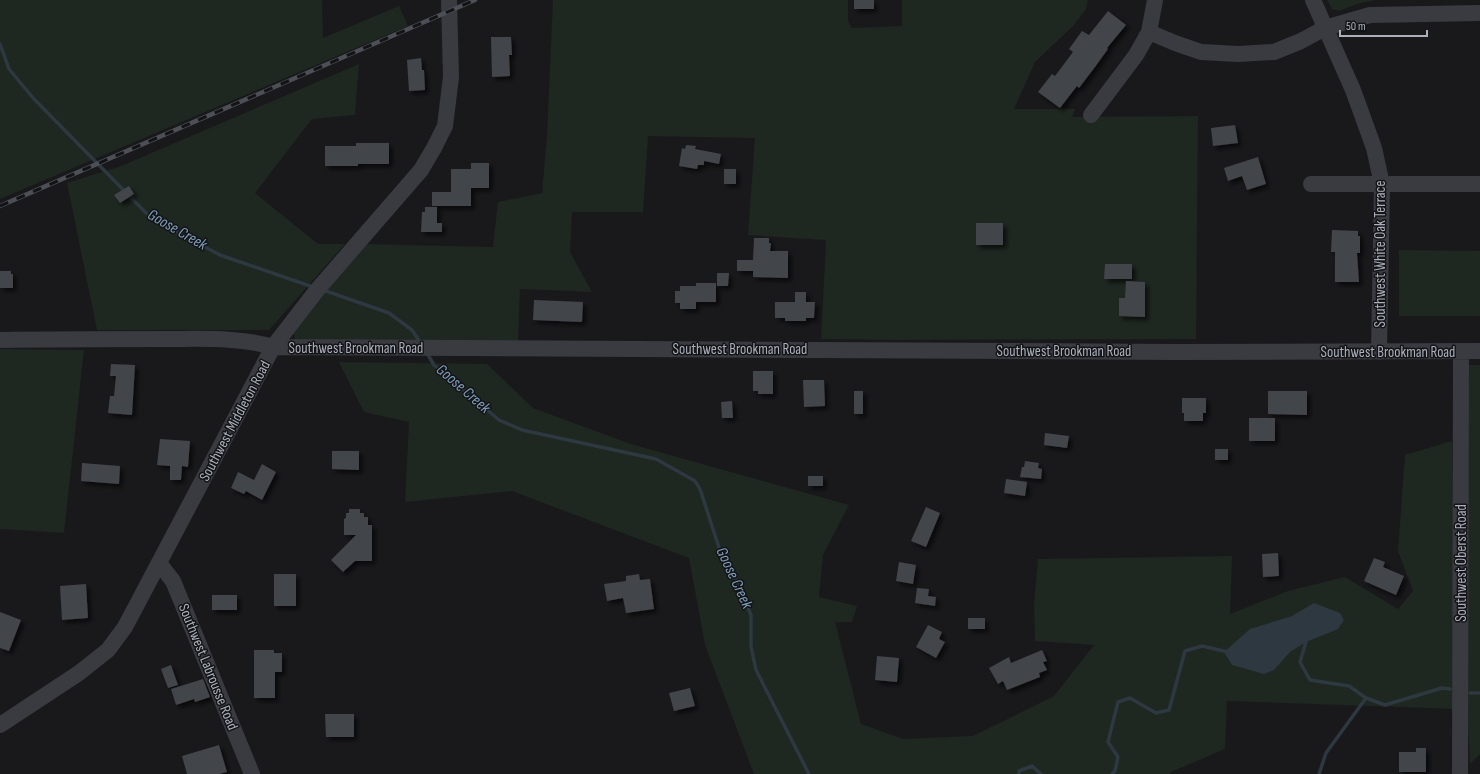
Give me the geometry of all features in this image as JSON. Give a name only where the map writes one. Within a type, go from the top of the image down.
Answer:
[{"type":"street","name":"Southwest Middleton Road","points":[[0,725],[79,673],[108,650],[125,627],[273,347],[316,290],[421,170],[445,126],[451,77],[449,0]]},
{"type":"street","points":[[1091,114],[1136,56],[1149,32],[1156,0]]},
{"type":"street","name":"Southwest White Oak Terrace","points":[[1313,0],[1353,90],[1374,148],[1382,184],[1380,352]]},
{"type":"street","points":[[1149,32],[1201,52],[1238,54],[1274,52],[1301,41],[1325,28],[1370,15],[1454,6],[1480,13]]},
{"type":"street","points":[[1311,184],[1480,184]]},
{"type":"street","name":"Southwest Brookman Road","points":[[0,340],[87,338],[225,340],[260,343],[273,347],[1480,352]]},
{"type":"street","name":"Southwest Oberst Road","points":[[1460,774],[1461,352]]},
{"type":"street","name":"Southwest Labrousse Road","points":[[159,563],[173,581],[252,774]]},
{"type":"shaded area","points":[[0,0],[322,0],[323,38],[399,6],[408,26],[0,199]]},
{"type":"shaded area","points":[[553,0],[848,0],[848,21],[852,28],[902,26],[902,0],[1088,0],[1086,9],[1074,25],[1035,62],[1014,109],[1075,109],[1072,117],[1198,116],[1196,339],[821,339],[826,240],[748,235],[755,138],[648,136],[643,212],[572,212],[570,252],[592,292],[520,289],[518,341],[296,342],[293,332],[364,244],[493,247],[498,202],[542,193],[547,136]]},
{"type":"shaded area","points":[[1327,0],[1376,0],[1360,3],[1339,11],[1332,9]]},
{"type":"shaded area","points":[[359,64],[355,115],[312,119],[255,193],[318,244],[345,244],[269,330],[97,330],[67,183],[121,166]]},
{"type":"shaded area","points":[[1399,250],[1480,251],[1480,316],[1399,316]]},
{"type":"shaded area","points":[[0,349],[84,350],[64,533],[0,529]]},
{"type":"shaded area","points":[[339,362],[487,364],[533,408],[631,444],[849,505],[823,555],[819,597],[857,606],[852,622],[835,622],[861,724],[903,739],[973,736],[1054,696],[1094,645],[1035,641],[1034,604],[1038,559],[1232,556],[1230,614],[1288,591],[1345,577],[1398,609],[1413,591],[1398,551],[1405,455],[1452,441],[1456,709],[1227,701],[1225,749],[1171,772],[1170,774],[754,774],[705,645],[689,558],[512,491],[405,502],[409,422],[364,412]]},
{"type":"shaded area","points":[[1467,365],[1480,365],[1480,754],[1470,764],[1463,611]]},
{"type":"shaded area","points":[[1314,603],[1340,613],[1344,620],[1338,629],[1306,642],[1290,652],[1274,670],[1264,674],[1232,665],[1224,652],[1250,629],[1292,616]]},
{"type":"building","points":[[854,0],[874,0],[874,9],[854,9]]},
{"type":"building","points":[[1108,11],[1126,25],[1107,48],[1108,49],[1079,88],[1077,86],[1060,108],[1038,92],[1052,74],[1055,76],[1073,52],[1069,49],[1082,31],[1089,35]]},
{"type":"building","points":[[491,37],[511,37],[512,55],[509,55],[510,76],[492,77]]},
{"type":"building","points":[[421,58],[422,70],[424,70],[425,90],[409,91],[407,60]]},
{"type":"building","points":[[1235,125],[1238,143],[1213,146],[1211,128]]},
{"type":"building","points":[[356,143],[389,143],[389,164],[325,166],[325,146],[356,146]]},
{"type":"building","points":[[686,145],[696,146],[695,149],[721,154],[719,164],[704,161],[704,165],[698,165],[697,169],[679,166],[682,148],[685,149]]},
{"type":"building","points":[[1258,157],[1266,184],[1247,190],[1242,176],[1228,181],[1224,168]]},
{"type":"building","points":[[471,163],[489,163],[489,188],[471,188],[471,206],[432,206],[432,192],[451,192],[451,169],[471,169]]},
{"type":"building","points":[[724,169],[736,169],[736,184],[724,184]]},
{"type":"building","points":[[129,186],[134,194],[120,203],[114,195]]},
{"type":"building","points":[[425,207],[437,207],[437,223],[442,223],[442,232],[421,232],[422,212],[425,212]]},
{"type":"building","points":[[976,223],[1003,223],[1003,245],[976,245]]},
{"type":"building","points":[[1332,230],[1358,231],[1358,236],[1360,236],[1360,253],[1357,253],[1359,282],[1335,282],[1335,252],[1331,252]]},
{"type":"building","points":[[754,238],[769,238],[769,243],[771,243],[770,251],[788,251],[788,278],[753,277],[753,271],[737,271],[737,260],[753,260]]},
{"type":"building","points":[[1105,264],[1132,264],[1132,279],[1104,279]]},
{"type":"building","points":[[0,271],[11,271],[11,274],[13,274],[13,288],[0,288]]},
{"type":"building","points":[[717,273],[729,273],[728,286],[717,286]]},
{"type":"building","points":[[1126,281],[1145,282],[1145,317],[1119,316],[1119,298],[1125,298]]},
{"type":"building","points":[[696,283],[716,283],[716,302],[696,302],[696,309],[680,309],[680,303],[675,303],[675,291],[680,291],[680,286],[696,286]]},
{"type":"building","points":[[795,292],[806,292],[806,302],[815,302],[814,318],[806,318],[806,321],[785,321],[785,318],[775,318],[775,302],[795,302]]},
{"type":"building","points":[[534,300],[583,302],[582,322],[533,320]]},
{"type":"building","points":[[111,364],[135,365],[132,415],[108,413],[110,396],[114,396],[116,376],[110,376]]},
{"type":"building","points":[[753,371],[773,371],[773,394],[758,394],[758,391],[753,391]]},
{"type":"building","points":[[803,380],[824,380],[825,406],[804,407]]},
{"type":"building","points":[[854,391],[863,391],[863,414],[854,414]]},
{"type":"building","points":[[1268,391],[1307,391],[1307,415],[1268,414]]},
{"type":"building","points":[[1182,398],[1206,398],[1206,413],[1203,413],[1203,421],[1184,421],[1184,413],[1182,413]]},
{"type":"building","points":[[732,401],[733,418],[722,418],[721,402]]},
{"type":"building","points":[[1249,418],[1275,418],[1275,441],[1249,441]]},
{"type":"building","points":[[1045,433],[1069,436],[1067,448],[1044,445]]},
{"type":"building","points":[[160,439],[190,441],[188,467],[182,466],[181,480],[170,480],[170,466],[157,465]]},
{"type":"building","points":[[1215,449],[1228,449],[1228,460],[1215,460]]},
{"type":"building","points":[[332,451],[359,451],[359,470],[332,469]]},
{"type":"building","points":[[1025,461],[1039,463],[1038,468],[1042,469],[1041,479],[1020,477]]},
{"type":"building","points":[[82,463],[120,466],[119,484],[81,481]]},
{"type":"building","points":[[262,464],[276,472],[262,500],[246,491],[244,494],[231,488],[238,472],[254,480]]},
{"type":"building","points":[[808,476],[823,476],[823,486],[808,486]]},
{"type":"building","points":[[1006,479],[1027,482],[1025,496],[1004,493]]},
{"type":"building","points":[[926,507],[940,513],[926,547],[911,541]]},
{"type":"building","points":[[349,509],[360,509],[360,513],[364,513],[364,517],[368,517],[368,525],[372,525],[372,561],[355,561],[343,572],[331,560],[356,535],[344,535],[344,519],[346,518],[346,513],[349,513]]},
{"type":"building","points":[[1278,553],[1279,576],[1263,577],[1262,554]]},
{"type":"building","points":[[1374,558],[1385,562],[1383,567],[1404,576],[1396,595],[1364,581]]},
{"type":"building","points":[[899,562],[916,565],[913,584],[896,581]]},
{"type":"building","points":[[274,574],[296,574],[296,606],[274,606]]},
{"type":"building","points":[[639,574],[640,580],[650,579],[654,609],[626,613],[623,598],[607,601],[604,584],[626,581],[626,576]]},
{"type":"building","points":[[86,584],[88,618],[62,620],[60,586]]},
{"type":"building","points":[[917,588],[929,589],[928,596],[936,597],[935,606],[915,603]]},
{"type":"building","points":[[212,595],[237,595],[237,610],[212,610]]},
{"type":"building","points":[[0,612],[21,620],[9,651],[0,648]]},
{"type":"building","points":[[968,618],[985,618],[985,629],[968,629]]},
{"type":"building","points":[[928,625],[942,632],[939,639],[945,642],[936,658],[916,647]]},
{"type":"building","points":[[254,650],[274,650],[274,653],[282,653],[282,672],[275,672],[275,698],[254,698]]},
{"type":"building","points":[[1042,650],[1047,661],[1043,662],[1047,670],[1039,673],[1040,677],[1007,690],[1003,681],[998,684],[989,668],[1009,657],[1011,663]]},
{"type":"building","points":[[877,656],[899,658],[897,682],[875,680]]},
{"type":"building","points":[[171,665],[178,685],[168,688],[161,669]]},
{"type":"building","points":[[203,679],[210,697],[195,702],[194,699],[176,705],[171,689]]},
{"type":"building","points":[[690,688],[695,706],[674,711],[669,693]]},
{"type":"building","points":[[325,714],[354,714],[354,737],[326,737]]},
{"type":"building","points":[[219,745],[227,772],[219,774],[187,774],[182,756]]},
{"type":"building","points":[[1416,748],[1426,748],[1426,772],[1399,772],[1399,752],[1416,752]]},
{"type":"waterway","name":"Goose Creek","points":[[0,44],[9,69],[34,99],[151,218],[220,255],[313,287]]},
{"type":"waterway","name":"Goose Creek","points":[[323,290],[389,313],[412,330],[420,342]]},
{"type":"waterway","name":"Goose Creek","points":[[427,353],[434,365],[499,420],[522,430],[656,459],[695,481],[700,489],[723,560],[735,577],[751,615],[751,646],[756,670],[809,774]]},
{"type":"waterway","points":[[1302,641],[1306,642],[1300,662],[1310,680],[1349,686],[1366,698],[1385,705],[1442,688],[1450,689]]},
{"type":"waterway","points":[[1112,774],[1115,771],[1118,757],[1108,742],[1118,702],[1130,698],[1156,713],[1169,710],[1185,651],[1202,646],[1228,652]]},
{"type":"waterway","points":[[1470,693],[1480,693]]},
{"type":"waterway","points":[[1319,774],[1326,753],[1366,698]]},
{"type":"waterway","points":[[1019,774],[1019,771],[1032,766],[1041,774]]},
{"type":"railway","points":[[0,206],[475,0]]}]
